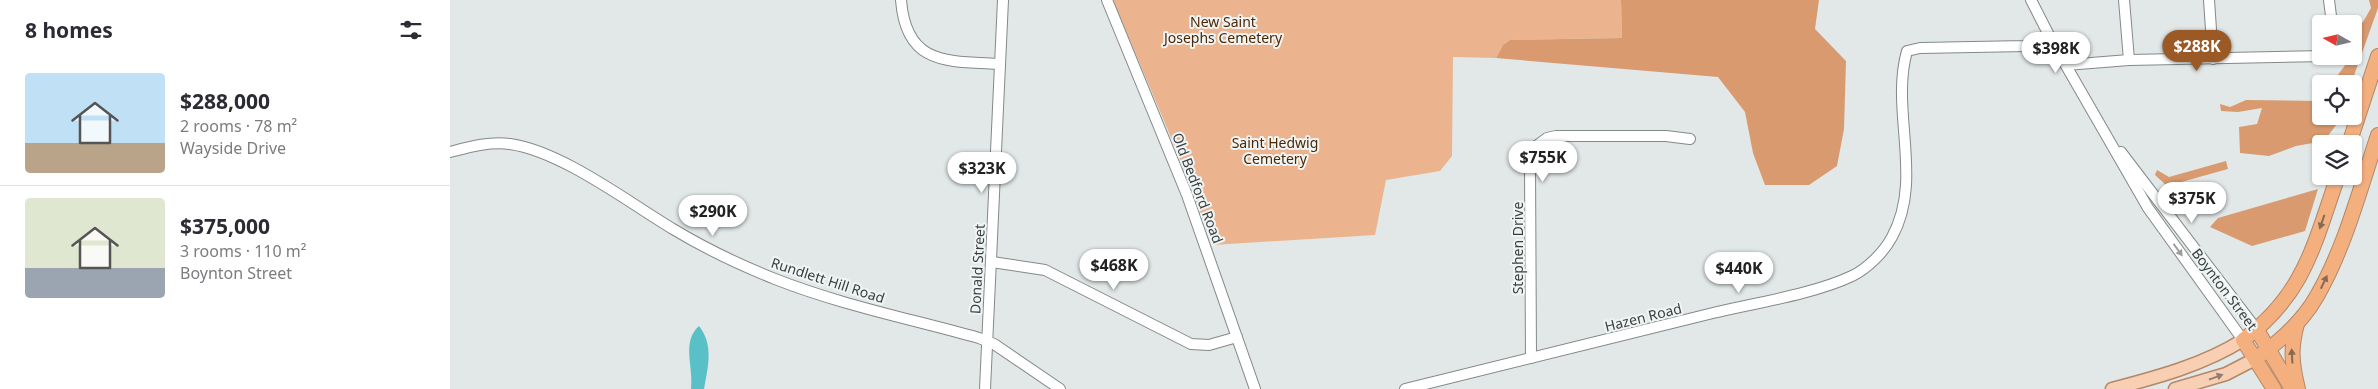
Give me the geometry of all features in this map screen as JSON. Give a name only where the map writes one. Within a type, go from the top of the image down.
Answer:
[{"type":"highway","points":[[2352,135],[2378,56]]},
{"type":"highway","points":[[2255,359],[2268,350],[2297,322],[2316,298],[2339,248],[2378,135]]},
{"type":"highway","points":[[2274,389],[2244,340],[2257,330],[2287,298],[2302,276],[2335,185]]},
{"type":"highway","points":[[2297,322],[2291,343],[2293,368],[2298,389]]},
{"type":"highway","name":"Boynton Street","points":[[2257,330],[2292,389]]},
{"type":"main road","points":[[2112,389],[2192,366],[2219,355],[2244,340]]},
{"type":"main road","points":[[2175,389],[2226,374],[2255,359]]},
{"type":"street","points":[[901,0],[908,33],[925,53],[942,60],[1000,64]]},
{"type":"street","name":"Donald Street","points":[[985,389],[1003,0]]},
{"type":"street","name":"Old Bedford Road","points":[[1107,0],[1183,186],[1255,389]]},
{"type":"street","name":"Boynton Street","points":[[2031,0],[2053,44],[2148,208],[2244,340]]},
{"type":"street","points":[[2124,0],[2129,60]]},
{"type":"street","points":[[2209,0],[2213,59]]},
{"type":"street","points":[[2329,0],[2331,15]]},
{"type":"street","name":"Hazen Road","points":[[1405,389],[1827,285],[1853,276],[1874,259],[1892,238],[1902,214],[1906,178],[1902,76],[1907,51],[1920,48],[2053,44]]},
{"type":"street","points":[[2066,65],[2129,60],[2312,56]]},
{"type":"street","name":"Boynton Street","points":[[2106,134],[2257,330]]},
{"type":"street","name":"Stephen Drive","points":[[1531,358],[1530,166],[1532,149],[1547,138],[1556,136],[1666,136],[1690,138]]},
{"type":"street","name":"Rundlett Hill Road","points":[[450,152],[491,143],[509,144],[543,153],[583,174],[701,245],[750,268],[801,288],[987,341]]},
{"type":"street","points":[[992,262],[1045,270],[1191,344],[1209,345],[1237,338]]},
{"type":"street","points":[[987,341],[1060,389]]},
{"type":"green space","name":"Saint Hedwig Cemetery","points":[[1113,0],[1621,0],[1622,38],[1510,40],[1503,45],[1496,58],[1453,57],[1452,156],[1440,171],[1386,180],[1375,235],[1213,245],[1178,154]]},
{"type":"shaded area","points":[[1621,0],[1819,0],[1815,29],[1846,61],[1844,129],[1837,166],[1809,185],[1765,185],[1753,153],[1745,112],[1718,77],[1496,58],[1503,45],[1510,40],[1622,38]]},
{"type":"shaded area","points":[[2369,0],[2378,0],[2378,8],[2362,53],[2362,22],[2371,8]]},
{"type":"shaded area","points":[[2345,65],[2358,65],[2354,75],[2338,75]]},
{"type":"shaded area","points":[[2246,100],[2312,101],[2312,125],[2336,125],[2329,135],[2312,135],[2312,143],[2296,146],[2269,156],[2240,153],[2239,127],[2257,124],[2262,108],[2238,112],[2221,111],[2220,104],[2230,107]]},
{"type":"shaded area","points":[[2226,161],[2228,169],[2167,186],[2155,175],[2157,170],[2169,177]]},
{"type":"shaded area","points":[[2318,189],[2305,231],[2252,246],[2210,227],[2218,218]]},
{"type":"water","points":[[699,326],[707,341],[708,364],[704,389],[691,389],[689,347],[694,332]]},
{"type":"park label","name":"New Saint Josephs Cemetery","points":[[1223,30]]}]
